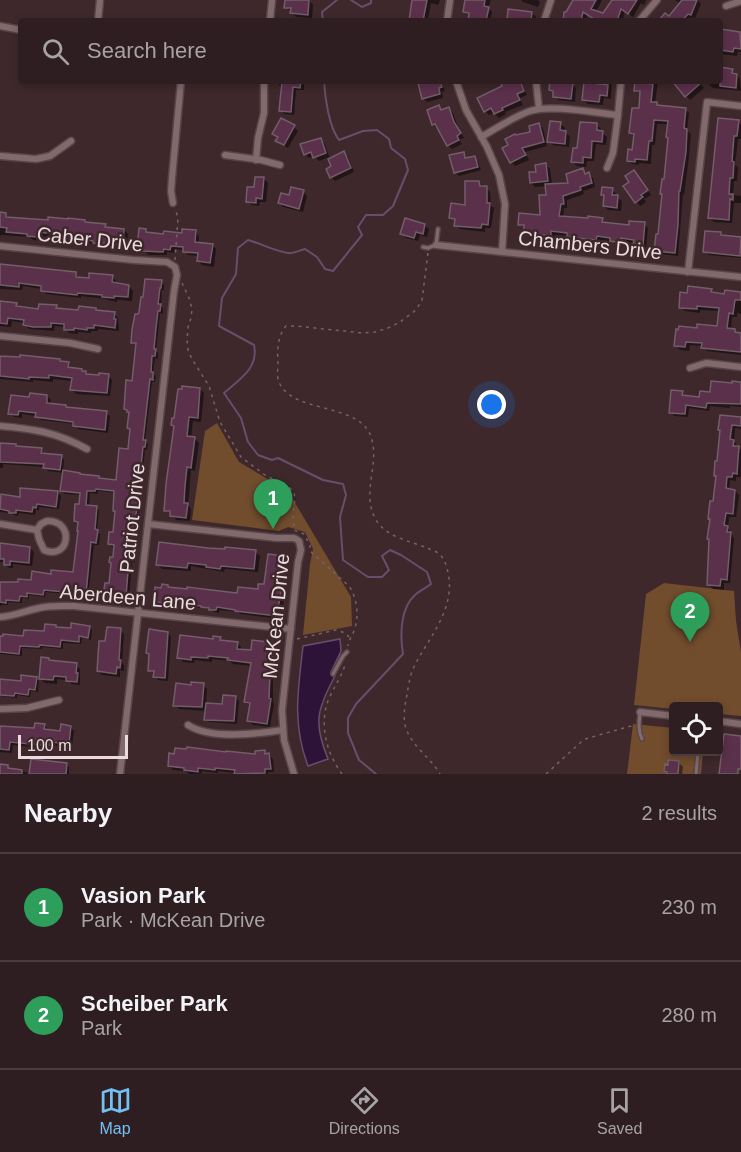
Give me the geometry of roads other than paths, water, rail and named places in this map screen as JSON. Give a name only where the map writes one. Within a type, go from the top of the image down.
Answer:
[{"type":"street","points":[[98,18],[100,0]]},
{"type":"street","points":[[270,18],[272,0]]},
{"type":"street","points":[[447,18],[450,0]]},
{"type":"street","points":[[545,18],[551,0]]},
{"type":"street","points":[[642,18],[657,0]]},
{"type":"street","points":[[726,6],[741,1]]},
{"type":"street","points":[[0,26],[18,29]]},
{"type":"street","points":[[173,203],[171,190],[181,84]]},
{"type":"street","points":[[256,160],[264,113],[264,84]]},
{"type":"street","points":[[457,84],[466,110],[499,174],[505,221],[502,252]]},
{"type":"street","points":[[536,84],[538,109]]},
{"type":"street","points":[[607,168],[613,153],[621,84]]},
{"type":"street","points":[[688,272],[707,102],[741,106]]},
{"type":"street","points":[[481,137],[519,116],[538,109],[618,115]]},
{"type":"street","points":[[0,156],[36,159],[50,156],[70,141]]},
{"type":"street","points":[[225,155],[280,165]]},
{"type":"street","name":"Chambers Drive","points":[[436,245],[741,277]]},
{"type":"street","name":"Caber Drive","points":[[0,246],[134,261],[167,262],[175,267]]},
{"type":"street","name":"Patriot Drive","points":[[120,774],[177,275],[175,267]]},
{"type":"street","points":[[0,336],[70,343],[98,349]]},
{"type":"street","points":[[690,368],[706,363],[741,367]]},
{"type":"street","points":[[0,426],[50,433],[87,449]]},
{"type":"street","points":[[47,521],[60,524],[66,536],[62,549],[50,553],[44,550],[38,530],[41,524],[47,521]]},
{"type":"street","points":[[0,524],[38,530]]},
{"type":"street","name":"McKean Drive","points":[[148,524],[294,538],[299,541],[301,550],[282,710],[287,752],[294,774]]},
{"type":"street","name":"Aberdeen Lane","points":[[0,617],[14,616],[40,607],[57,605],[291,629]]},
{"type":"street","points":[[0,709],[27,708],[59,700]]},
{"type":"street","points":[[640,712],[669,715]]},
{"type":"street","points":[[723,722],[741,724]]},
{"type":"street","points":[[188,725],[200,730],[236,735],[283,730]]},
{"type":"lane","points":[[423,247],[436,245],[438,229]]},
{"type":"lane","points":[[333,674],[347,652]]},
{"type":"lane","points":[[640,712],[639,725],[642,740]]},
{"type":"lane","points":[[696,774],[698,756]]},
{"type":"waterway","points":[[323,18],[322,12],[337,0]]},
{"type":"waterway","points":[[351,0],[362,7],[371,3],[371,0]]},
{"type":"waterway","points":[[324,84],[330,120],[339,140],[363,131],[377,130],[389,139],[391,148],[405,159],[408,170],[393,206],[383,215],[366,215],[358,227],[362,235],[333,271],[325,269],[317,257],[305,249],[286,253],[248,240],[238,248],[236,274],[222,298],[219,326],[254,345],[255,353],[251,367],[224,393],[241,418],[248,442],[258,455],[272,460],[278,458],[323,480],[343,484],[346,495],[340,517],[343,560],[368,577],[382,577],[389,570],[382,556],[390,550],[427,572],[431,584],[417,594],[406,607],[402,631],[403,654],[356,704],[348,718],[348,733],[359,760],[376,774]]},
{"type":"place","name":"Vasion Park","points":[[273,529]]},
{"type":"place","name":"Scheiber Park","points":[[690,642]]}]
